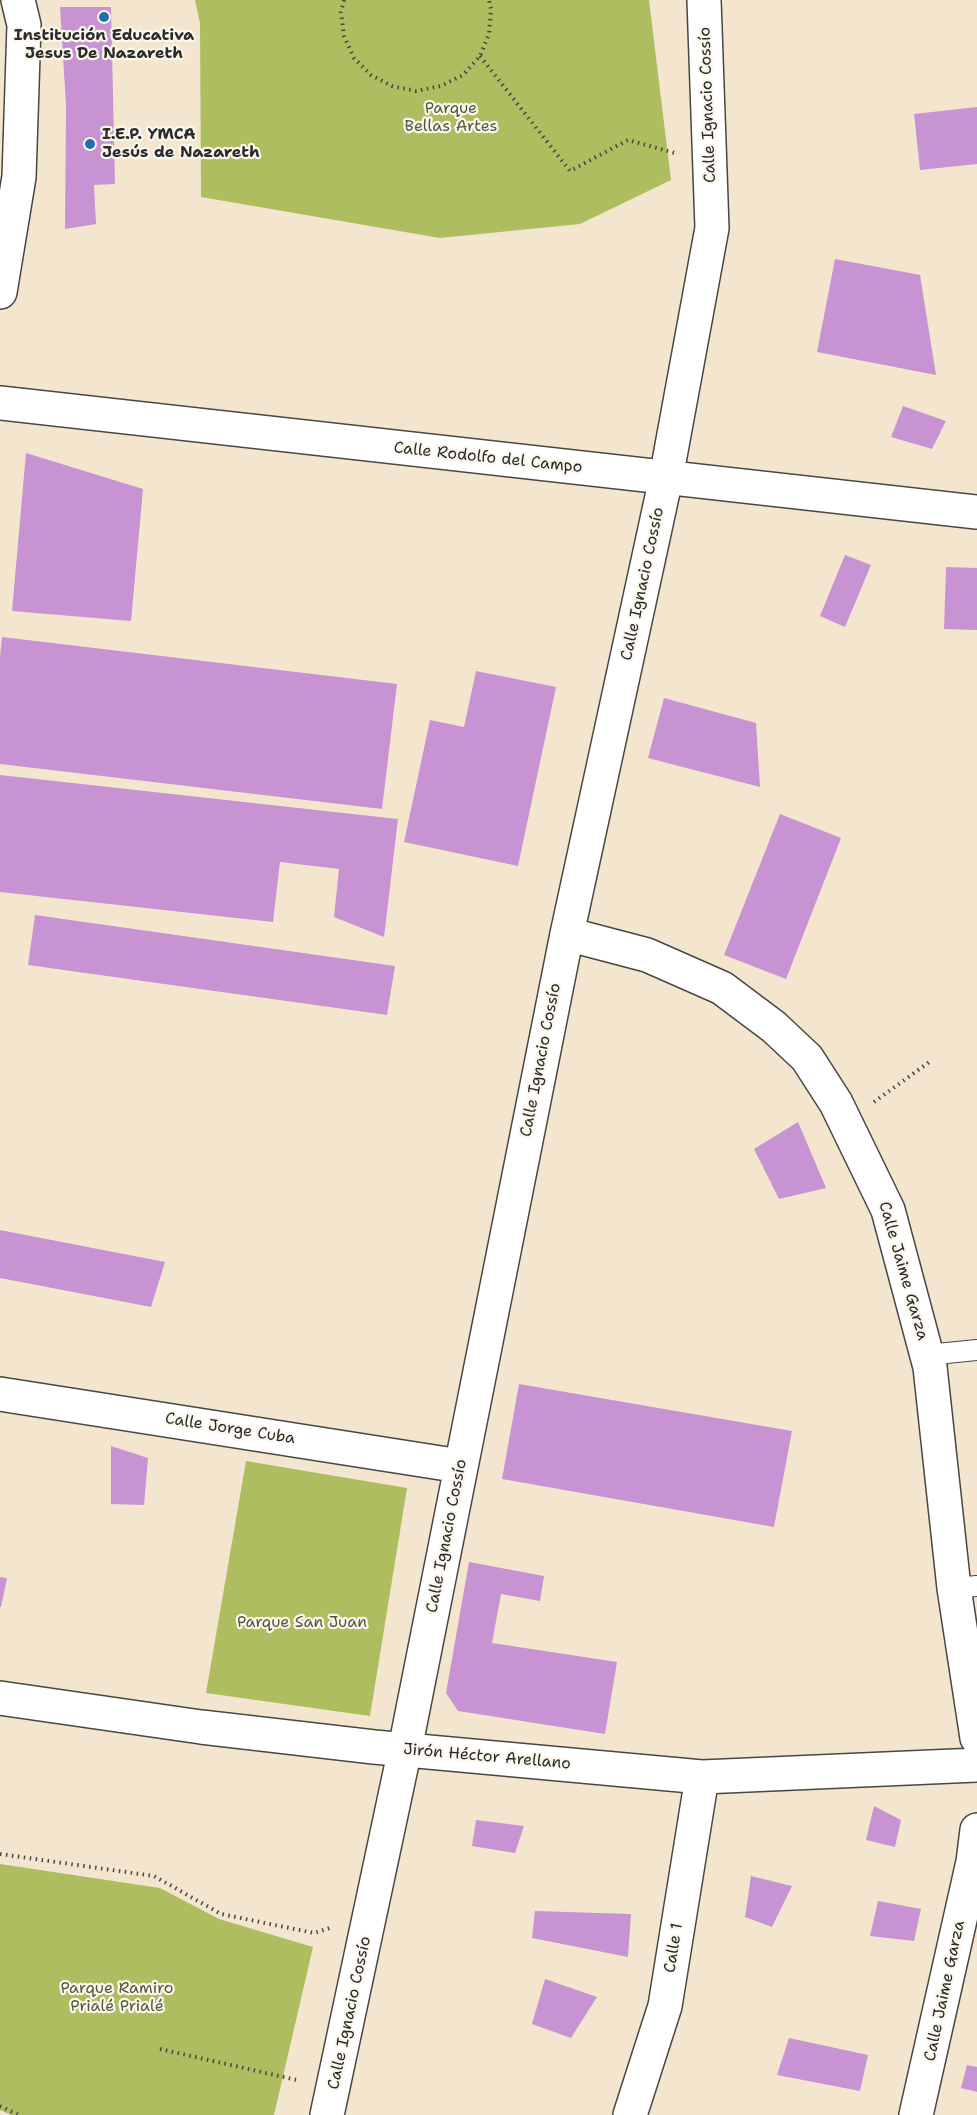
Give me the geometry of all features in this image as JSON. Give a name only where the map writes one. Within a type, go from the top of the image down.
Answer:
[{"type":"street","points":[[0,292],[19,177],[24,25],[18,0]]},
{"type":"street","name":"Calle Ignacio Cossío","points":[[331,2102],[405,1749],[567,934],[666,478],[712,228],[704,0]]},
{"type":"street","name":"Calle Rodolfo del Campo","points":[[0,403],[977,512]]},
{"type":"street","name":"Calle Jaime Garza","points":[[567,934],[647,955],[722,988],[774,1027],[807,1058],[846,1122],[888,1210],[930,1367],[965,1587],[977,1738]]},
{"type":"street","name":"Calle Jorge Cuba","points":[[0,1394],[460,1466]]},
{"type":"street","name":"Jirón Héctor Arellano","points":[[0,1698],[201,1727],[702,1777],[977,1766]]},
{"type":"street","name":"Calle 1","points":[[630,2115],[665,2006],[702,1777]]},
{"type":"street","name":"Calle Jaime Garza","points":[[916,2115],[973,1862],[977,1830]]},
{"type":"lane","points":[[927,1355],[977,1350]]},
{"type":"path","points":[[344,0],[341,12],[344,36],[354,58],[371,75],[392,86],[416,91],[441,86],[463,75],[480,56],[489,34],[491,9],[489,0]]},
{"type":"path","points":[[480,56],[570,171],[627,140],[710,162]]},
{"type":"path","points":[[846,1122],[932,1060]]},
{"type":"path","points":[[0,1854],[154,1876],[221,1914],[314,1933],[371,1915]]},
{"type":"path","points":[[160,2049],[331,2102]]},
{"type":"path","points":[[0,2106],[19,2115]]},
{"type":"green space","name":"Parque Bellas Artes","points":[[195,0],[649,0],[671,180],[580,224],[440,238],[201,197],[200,23]]},
{"type":"green space","name":"Parque San Juan","points":[[246,1461],[407,1488],[370,1716],[206,1693]]},
{"type":"green space","name":"Parque Ramiro Prialé Prialé","points":[[0,1864],[160,1888],[219,1919],[313,1947],[274,2115],[11,2115],[0,2110]]},
{"type":"building","name":"I.E.P. YMCA Jesús de Nazareth","points":[[60,7],[111,7],[115,184],[94,185],[96,224],[65,229],[66,105]]},
{"type":"building","points":[[977,107],[977,164],[920,170],[914,114]]},
{"type":"building","points":[[835,259],[920,275],[936,375],[817,352]]},
{"type":"building","points":[[903,406],[946,421],[932,449],[891,437]]},
{"type":"building","points":[[26,453],[143,489],[131,621],[12,611]]},
{"type":"building","points":[[845,555],[871,565],[845,627],[820,616]]},
{"type":"building","points":[[946,567],[977,568],[977,630],[944,629]]},
{"type":"building","points":[[2,637],[397,684],[382,809],[0,764]]},
{"type":"building","points":[[476,671],[556,687],[518,866],[404,842],[430,720],[464,727]]},
{"type":"building","points":[[664,698],[756,723],[760,787],[648,758]]},
{"type":"building","points":[[0,775],[398,819],[384,937],[334,917],[339,869],[280,862],[273,922],[0,892]]},
{"type":"building","points":[[780,814],[841,838],[786,979],[724,955]]},
{"type":"building","points":[[35,915],[395,966],[387,1015],[28,965]]},
{"type":"building","points":[[798,1122],[826,1188],[779,1199],[754,1149]]},
{"type":"building","points":[[0,1230],[165,1262],[151,1307],[0,1278]]},
{"type":"building","points":[[519,1384],[792,1431],[774,1527],[502,1479]]},
{"type":"building","points":[[111,1446],[148,1458],[144,1505],[111,1504]]},
{"type":"building","points":[[469,1562],[544,1576],[540,1601],[501,1594],[492,1643],[617,1662],[605,1734],[458,1711],[446,1693]]},
{"type":"building","points":[[0,1577],[7,1578],[1,1607],[0,1607]]},
{"type":"building","points":[[874,1806],[901,1820],[895,1847],[866,1840]]},
{"type":"building","points":[[476,1820],[524,1826],[515,1853],[472,1846]]},
{"type":"building","points":[[751,1876],[792,1886],[772,1927],[745,1917]]},
{"type":"building","points":[[878,1901],[921,1909],[914,1941],[870,1936]]},
{"type":"building","points":[[535,1911],[631,1914],[628,1957],[532,1938]]},
{"type":"building","points":[[545,1979],[597,1997],[571,2038],[532,2024]]},
{"type":"building","points":[[789,2038],[868,2055],[860,2091],[777,2075]]},
{"type":"building","points":[[967,2065],[977,2067],[977,2092],[961,2088]]},
{"type":"place","name":"Institución Educativa Jesus De Nazareth","points":[[104,17]]},
{"type":"place","name":"I.E.P. YMCA Jesús de Nazareth","points":[[90,144]]}]
